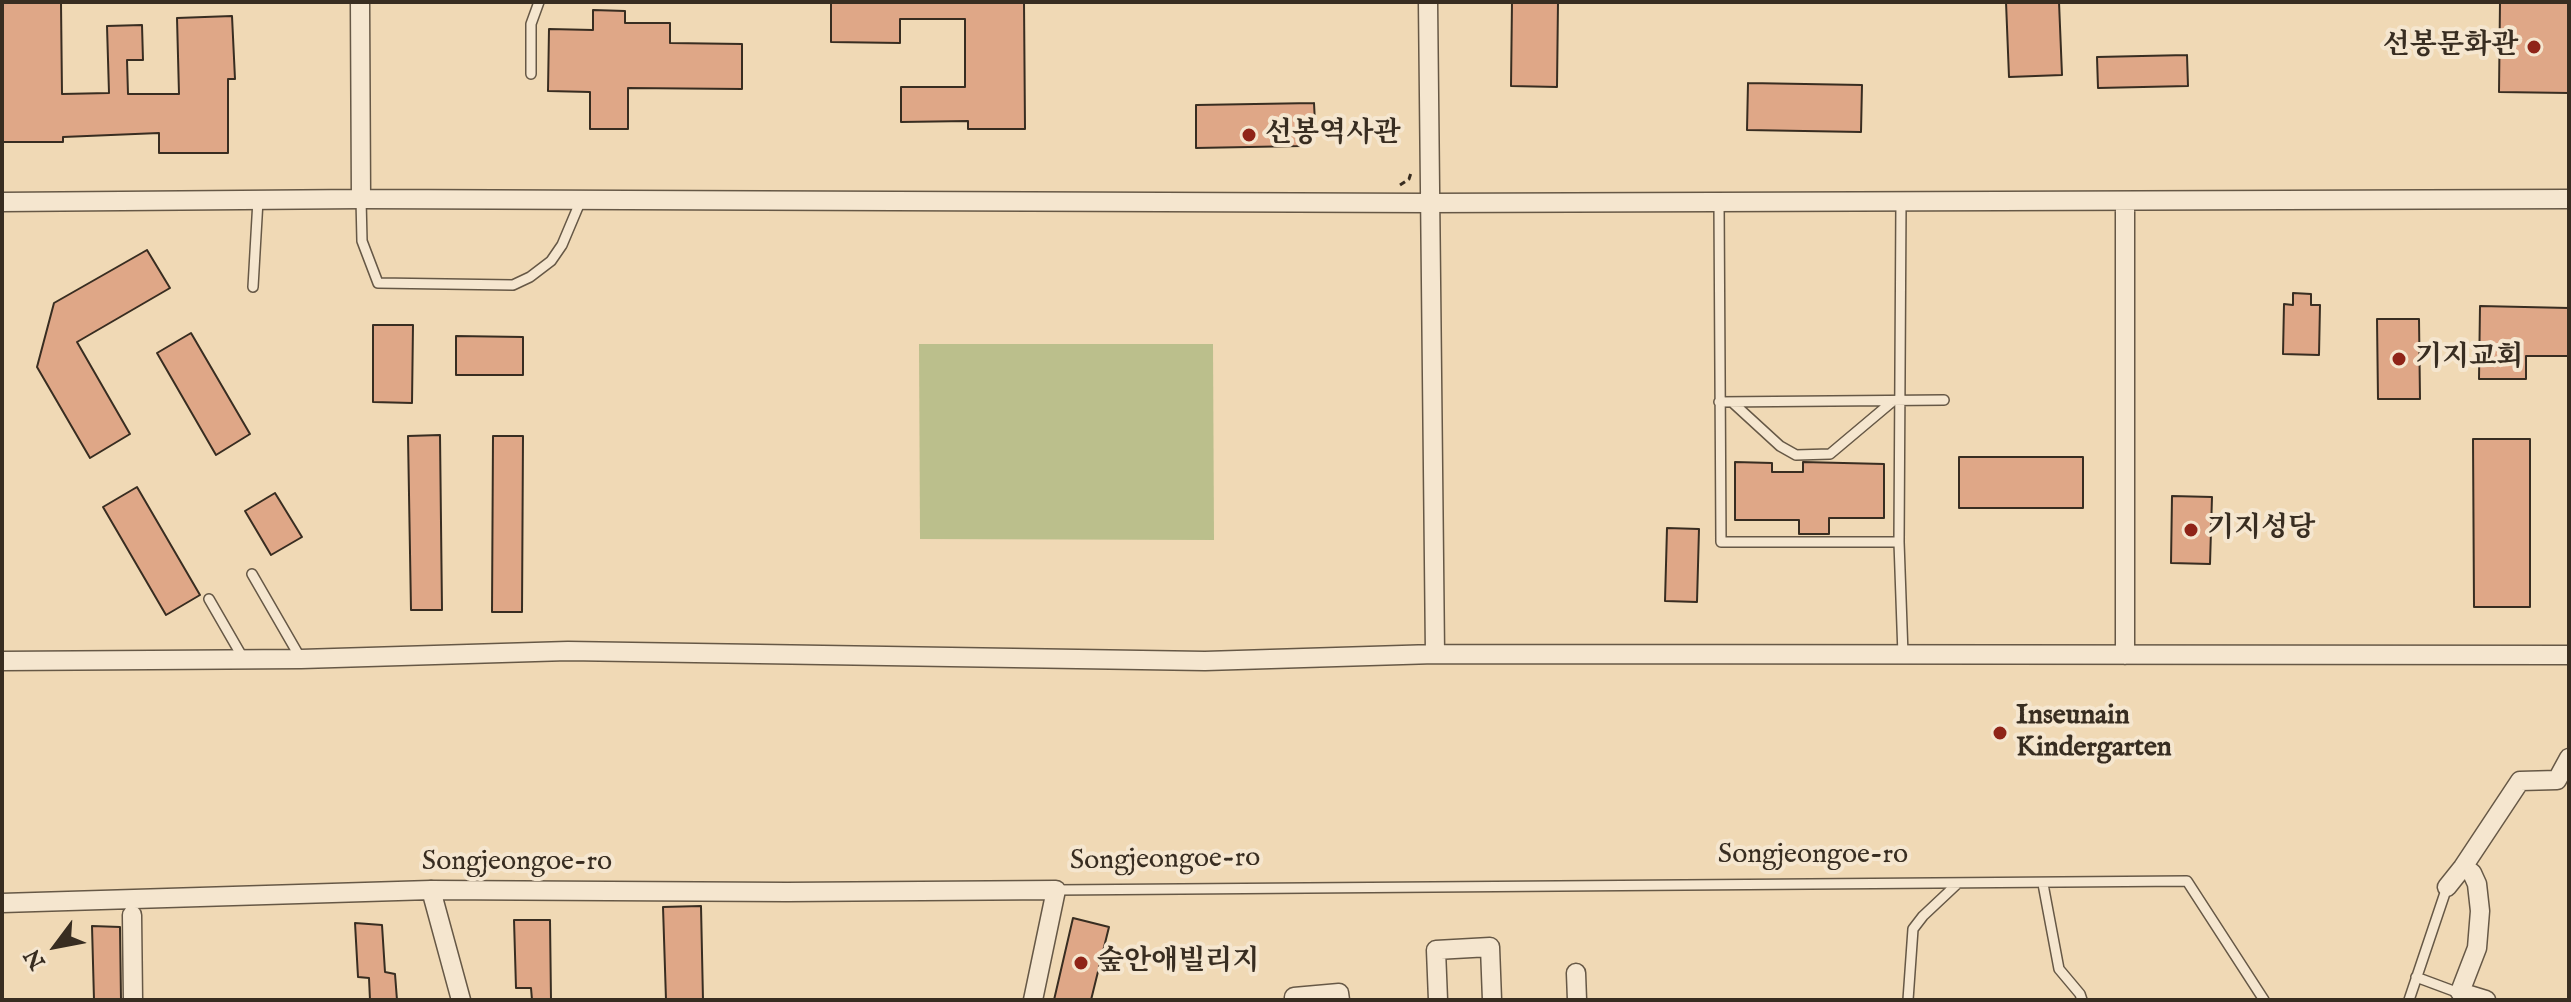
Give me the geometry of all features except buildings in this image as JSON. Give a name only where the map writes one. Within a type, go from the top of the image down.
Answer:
[{"type":"street","points":[[360,2],[361,199]]},
{"type":"street","points":[[1428,2],[1435,654]]},
{"type":"street","points":[[2,202],[361,199],[1429,203],[2569,199]]},
{"type":"street","points":[[2125,201],[2125,655]]},
{"type":"street","points":[[2,661],[301,659],[568,651],[1205,661],[1435,654],[2569,655]]},
{"type":"street","points":[[2447,887],[2520,781],[2557,780],[2569,758]]},
{"type":"street","points":[[2463,867],[2472,873],[2477,884],[2480,911],[2477,948],[2459,996],[2486,1000]]},
{"type":"street","points":[[431,890],[461,1000]]},
{"type":"street","name":"Songjeongoe-ro","points":[[2,903],[431,890],[1056,890]]},
{"type":"street","points":[[1033,1000],[1056,890]]},
{"type":"street","points":[[132,915],[133,1000]]},
{"type":"street","points":[[1438,1000],[1436,950],[1490,947],[1492,1000]]},
{"type":"street","points":[[1576,973],[1577,1000]]},
{"type":"street","points":[[1294,1000],[1294,997],[1339,993],[1340,1000]]},
{"type":"lane","points":[[531,74],[531,24],[539,2]]},
{"type":"lane","points":[[361,199],[362,241],[378,283],[513,285],[551,261],[562,245],[581,200]]},
{"type":"lane","points":[[253,287],[258,200]]},
{"type":"lane","points":[[1901,201],[1896,401],[1903,655]]},
{"type":"lane","points":[[1719,202],[1721,542],[1899,542]]},
{"type":"lane","points":[[1719,402],[1944,400]]},
{"type":"lane","points":[[1732,402],[1780,446],[1796,455],[1830,454],[1896,401]]},
{"type":"lane","points":[[252,574],[301,659]]},
{"type":"lane","points":[[209,599],[243,658]]},
{"type":"lane","name":"Songjeongoe-ro","points":[[1056,890],[2187,881],[2264,1000]]},
{"type":"lane","points":[[1908,1000],[1913,929],[1956,884]]},
{"type":"lane","points":[[2043,884],[2059,969],[2082,1000]]},
{"type":"lane","points":[[2409,1000],[2447,887]]},
{"type":"lane","points":[[2416,977],[2459,996]]},
{"type":"path","points":[[1399,186],[1409,179],[1414,167]]},
{"type":"green space","points":[[919,344],[1213,344],[1214,540],[920,539]]},
{"type":"place","name":"선봉문화관","points":[[2534,47]]},
{"type":"place","name":"선봉역사관","points":[[1249,135]]},
{"type":"place","name":"기지교회","points":[[2399,359]]},
{"type":"place","name":"기지성당","points":[[2191,530]]},
{"type":"place","name":"Inseunain Kindergarten","points":[[2000,733]]},
{"type":"place","name":"숲안애빌리지","points":[[1081,963]]}]
